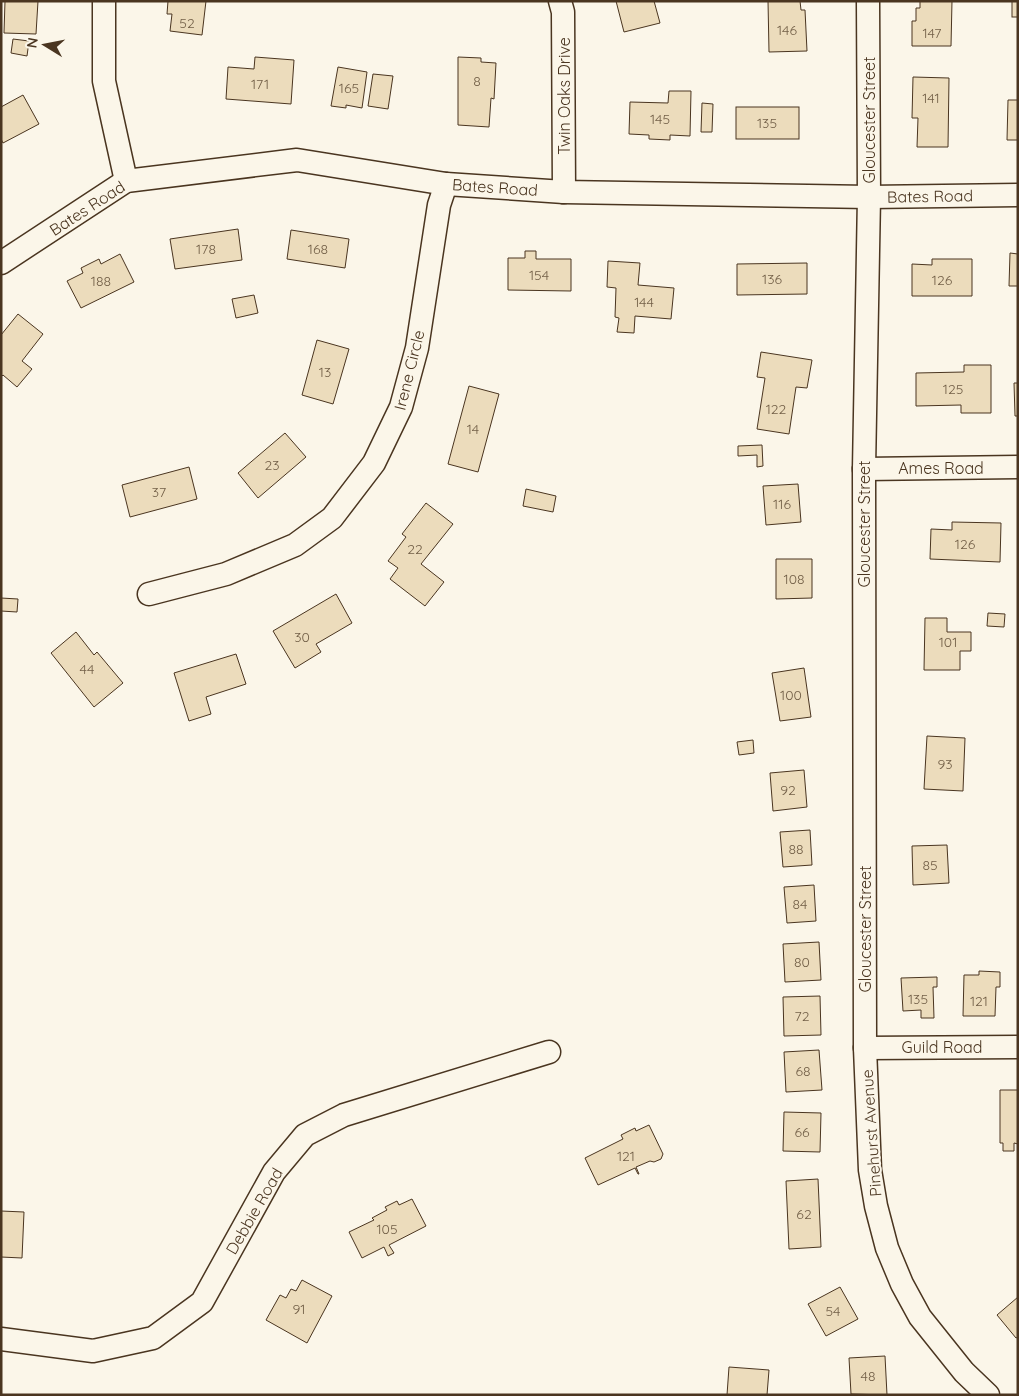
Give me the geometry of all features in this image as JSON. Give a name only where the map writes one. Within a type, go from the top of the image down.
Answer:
[{"type":"street","points":[[104,1],[104,81],[126,181]]},
{"type":"street","name":"Twin Oaks Drive","points":[[560,1],[563,12],[564,192]]},
{"type":"street","name":"Gloucester Street","points":[[865,1048],[864,469],[869,197],[868,1]]},
{"type":"street","name":"Bates Road","points":[[1,263],[126,181],[297,160],[446,184],[564,192],[869,197],[1018,195]]},
{"type":"street","name":"Irene Circle","points":[[149,594],[226,574],[295,545],[332,518],[374,463],[401,407],[415,355],[439,205],[446,184]]},
{"type":"street","name":"Ames Road","points":[[864,469],[1018,468]]},
{"type":"street","name":"Guild Road","points":[[865,1048],[1018,1047]]},
{"type":"street","name":"Pinehurst Avenue","points":[[865,1048],[870,1170],[876,1206],[887,1248],[902,1284],[920,1317],[964,1372],[988,1395]]},
{"type":"street","name":"Debbie Road","points":[[1,1338],[93,1351],[153,1338],[202,1302],[274,1172],[305,1135],[344,1115],[549,1052]]},
{"type":"building","points":[[5,1],[38,1],[36,34],[4,33]]},
{"type":"building","points":[[168,1],[206,1],[202,35],[170,31],[172,14],[167,14]]},
{"type":"building","points":[[616,1],[654,1],[660,23],[624,32]]},
{"type":"building","points":[[768,1],[800,1],[801,10],[805,10],[807,51],[769,52]]},
{"type":"building","points":[[920,1],[952,1],[951,46],[912,46],[912,21],[916,21],[916,8],[920,8]]},
{"type":"building","points":[[1012,1],[1018,1],[1018,17],[1012,17]]},
{"type":"building","points":[[13,39],[29,41],[27,56],[11,53]]},
{"type":"building","points":[[255,57],[294,60],[291,104],[226,99],[228,67],[254,69]]},
{"type":"building","points":[[458,57],[481,58],[481,62],[496,63],[494,99],[491,98],[489,127],[458,125]]},
{"type":"building","points":[[338,67],[367,72],[362,108],[346,105],[346,108],[331,106]]},
{"type":"building","points":[[373,74],[393,76],[388,109],[368,106]]},
{"type":"building","points":[[913,77],[949,78],[948,147],[917,147],[918,118],[912,118]]},
{"type":"building","points":[[669,91],[691,91],[690,136],[670,135],[670,140],[649,139],[649,135],[629,134],[630,102],[668,103]]},
{"type":"building","points":[[23,95],[39,124],[3,143],[1,139],[1,107]]},
{"type":"building","points":[[1008,100],[1018,100],[1018,140],[1007,140]]},
{"type":"building","points":[[702,103],[713,104],[712,132],[701,132]]},
{"type":"building","points":[[736,107],[799,107],[799,139],[736,139]]},
{"type":"building","points":[[238,229],[242,260],[175,269],[170,239]]},
{"type":"building","points":[[291,230],[349,239],[345,268],[287,259]]},
{"type":"building","points":[[525,251],[536,251],[536,259],[571,259],[571,291],[508,290],[508,258],[525,258]]},
{"type":"building","points":[[1010,253],[1018,254],[1018,286],[1009,286]]},
{"type":"building","points":[[120,254],[134,282],[81,308],[67,281],[83,273],[81,268],[99,259],[101,264]]},
{"type":"building","points":[[932,259],[972,259],[972,296],[912,296],[912,264],[932,265]]},
{"type":"building","points":[[608,261],[640,263],[638,285],[674,288],[671,319],[635,316],[634,333],[617,332],[619,318],[615,317],[616,288],[607,287]]},
{"type":"building","points":[[807,263],[807,294],[737,295],[737,264]]},
{"type":"building","points":[[254,295],[258,313],[236,318],[232,299]]},
{"type":"building","points":[[18,314],[43,334],[22,361],[32,369],[17,387],[3,375],[1,377],[1,335]]},
{"type":"building","points":[[317,340],[349,349],[333,404],[302,395]]},
{"type":"building","points":[[761,352],[812,360],[807,388],[796,387],[789,434],[757,429],[765,378],[757,377]]},
{"type":"building","points":[[964,365],[991,365],[991,413],[961,413],[961,405],[916,406],[916,373],[964,372]]},
{"type":"building","points":[[1014,383],[1018,383],[1018,416],[1015,416]]},
{"type":"building","points":[[469,386],[499,394],[478,472],[448,464]]},
{"type":"building","points":[[285,433],[306,457],[258,498],[238,473]]},
{"type":"building","points":[[762,445],[763,466],[757,467],[757,455],[738,456],[738,446]]},
{"type":"building","points":[[189,467],[197,499],[130,517],[122,485]]},
{"type":"building","points":[[798,484],[801,522],[766,525],[763,486]]},
{"type":"building","points":[[526,489],[556,496],[553,512],[523,506]]},
{"type":"building","points":[[426,503],[453,524],[421,564],[444,582],[425,606],[390,579],[398,568],[388,561],[406,537],[402,534]]},
{"type":"building","points":[[952,522],[1001,523],[1000,562],[930,559],[931,529],[952,530]]},
{"type":"building","points":[[776,559],[812,559],[812,598],[776,599]]},
{"type":"building","points":[[336,594],[352,623],[316,644],[321,652],[295,668],[273,631]]},
{"type":"building","points":[[1,598],[18,599],[17,612],[1,611]]},
{"type":"building","points":[[988,613],[1005,614],[1004,627],[987,626]]},
{"type":"building","points":[[925,618],[947,618],[947,632],[971,632],[971,651],[960,651],[960,670],[924,670]]},
{"type":"building","points":[[76,632],[94,655],[97,652],[123,683],[94,707],[51,653]]},
{"type":"building","points":[[236,654],[246,684],[206,697],[211,714],[189,721],[174,673]]},
{"type":"building","points":[[804,668],[811,717],[780,721],[772,673]]},
{"type":"building","points":[[927,736],[965,738],[963,791],[924,789]]},
{"type":"building","points":[[753,740],[754,753],[739,755],[737,742]]},
{"type":"building","points":[[804,770],[807,807],[773,811],[770,773]]},
{"type":"building","points":[[810,830],[812,865],[783,867],[780,832]]},
{"type":"building","points":[[947,845],[949,883],[913,885],[912,846]]},
{"type":"building","points":[[814,885],[816,921],[787,923],[784,887]]},
{"type":"building","points":[[819,942],[821,980],[785,982],[783,944]]},
{"type":"building","points":[[979,971],[1000,972],[1000,987],[996,987],[995,1016],[963,1016],[964,975],[979,975]]},
{"type":"building","points":[[937,977],[937,987],[933,987],[934,1018],[921,1018],[921,1010],[903,1011],[901,978]]},
{"type":"building","points":[[820,996],[821,1035],[784,1036],[783,997]]},
{"type":"building","points":[[819,1050],[822,1090],[786,1092],[784,1052]]},
{"type":"building","points":[[1000,1090],[1018,1090],[1018,1144],[1014,1143],[1014,1151],[1003,1151],[1003,1143],[1000,1143]]},
{"type":"building","points":[[784,1112],[821,1113],[820,1152],[783,1151]]},
{"type":"building","points":[[649,1125],[663,1154],[661,1159],[636,1167],[639,1174],[635,1168],[598,1185],[585,1158],[623,1139],[621,1135],[635,1128],[636,1131]]},
{"type":"building","points":[[818,1179],[821,1247],[789,1249],[786,1181]]},
{"type":"building","points":[[412,1199],[426,1226],[389,1245],[394,1253],[388,1256],[384,1247],[362,1258],[349,1232],[374,1220],[372,1218],[387,1210],[385,1207],[397,1201],[399,1205]]},
{"type":"building","points":[[1,1211],[24,1212],[22,1258],[1,1257]]},
{"type":"building","points":[[302,1280],[332,1296],[307,1343],[266,1320],[280,1295],[286,1298],[291,1289],[296,1291]]},
{"type":"building","points":[[840,1287],[858,1319],[826,1336],[808,1304]]},
{"type":"building","points":[[1018,1297],[1018,1337],[1016,1338],[997,1315]]},
{"type":"building","points":[[885,1356],[887,1395],[851,1394],[849,1358]]},
{"type":"building","points":[[729,1367],[769,1370],[767,1395],[727,1395]]}]
